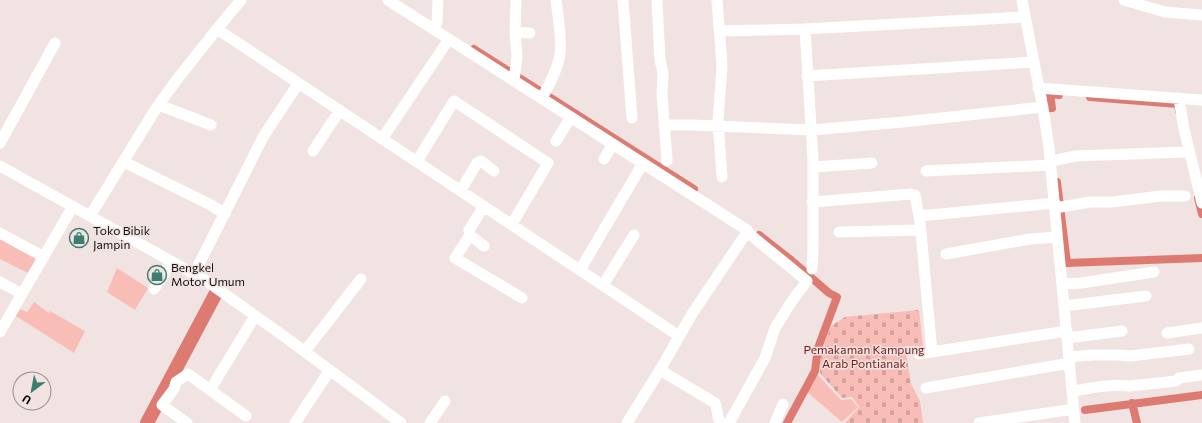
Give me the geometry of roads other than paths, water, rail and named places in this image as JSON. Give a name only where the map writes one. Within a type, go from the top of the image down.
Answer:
[{"type":"street","points":[[90,216],[175,82],[241,0]]},
{"type":"street","points":[[388,0],[514,80],[543,96],[571,117],[745,228],[747,232],[807,281],[775,328],[765,358],[729,423]]},
{"type":"street","points":[[433,29],[437,22],[438,0]]},
{"type":"street","points":[[514,80],[517,57],[515,32],[516,0]]},
{"type":"street","points":[[543,96],[560,54],[556,0]]},
{"type":"street","points":[[623,0],[632,118]]},
{"type":"street","points":[[656,0],[660,60],[663,72],[664,125],[667,161]]},
{"type":"street","points":[[717,0],[722,66],[718,126],[722,177]]},
{"type":"street","points":[[1022,0],[1043,110],[1051,163],[1075,423]]},
{"type":"street","points":[[1124,0],[1166,12],[1202,15]]},
{"type":"street","points":[[720,31],[805,29],[1026,17]]},
{"type":"street","points":[[217,29],[679,336]]},
{"type":"street","points":[[805,29],[813,167],[812,202],[814,250],[812,269]]},
{"type":"street","points":[[515,32],[530,33]]},
{"type":"street","points":[[382,139],[449,39]]},
{"type":"street","points":[[0,143],[55,43]]},
{"type":"street","points":[[807,76],[1034,62]]},
{"type":"street","points":[[194,274],[263,137],[298,84]]},
{"type":"street","points":[[1038,88],[1202,100]]},
{"type":"street","points":[[1179,99],[1184,128],[1202,203]]},
{"type":"street","points":[[417,161],[454,101],[548,163],[512,224]]},
{"type":"street","points":[[159,105],[212,125]]},
{"type":"street","points":[[313,151],[340,110]]},
{"type":"street","points":[[664,125],[811,130],[1043,110]]},
{"type":"street","points":[[556,141],[571,117]]},
{"type":"street","points":[[604,159],[613,144]]},
{"type":"street","points":[[926,171],[1051,163],[1076,156],[1186,152]]},
{"type":"street","points":[[460,190],[477,163],[480,161],[494,170]]},
{"type":"street","points":[[124,162],[211,205],[225,214]]},
{"type":"street","points":[[580,270],[643,163]]},
{"type":"street","points":[[813,167],[872,163]]},
{"type":"street","points":[[0,166],[205,280],[305,351],[401,423]]},
{"type":"street","points":[[812,202],[912,194],[916,196],[932,352]]},
{"type":"street","points":[[919,216],[1090,202],[1112,202],[1161,196],[1185,196]]},
{"type":"street","points":[[0,332],[73,206]]},
{"type":"street","points":[[484,206],[469,230],[470,235],[455,258],[522,298]]},
{"type":"street","points":[[838,232],[920,230]]},
{"type":"street","points":[[0,232],[44,257]]},
{"type":"street","points":[[627,423],[692,314],[747,232]]},
{"type":"street","points":[[470,235],[484,246]]},
{"type":"street","points":[[603,285],[634,235]]},
{"type":"street","points":[[946,254],[1030,239],[1057,237]]},
{"type":"street","points":[[154,289],[172,262]]},
{"type":"street","points":[[1062,284],[1082,283],[1154,272]]},
{"type":"street","points":[[305,351],[361,279]]},
{"type":"street","points":[[0,282],[22,294]]},
{"type":"street","points":[[1064,306],[1146,296]]},
{"type":"street","points":[[210,390],[255,316]]},
{"type":"street","points":[[1168,333],[1202,328]]},
{"type":"street","points":[[919,354],[1067,334],[1122,331]]},
{"type":"street","points":[[926,388],[1093,355],[1130,356],[1189,349]]},
{"type":"street","points":[[295,423],[330,370]]},
{"type":"street","points":[[660,370],[715,403],[717,417],[721,423]]},
{"type":"street","points":[[187,423],[162,404],[174,389],[176,382],[188,374],[246,416]]},
{"type":"street","points":[[1073,391],[1091,388],[1123,385],[1130,386],[1176,381],[1179,378],[1202,375]]},
{"type":"street","points":[[430,423],[445,401]]},
{"type":"street","points":[[775,423],[783,404]]},
{"type":"street","points":[[979,423],[1074,409]]},
{"type":"waterway","points":[[474,49],[694,189]]},
{"type":"waterway","points":[[1037,109],[1052,108],[1050,94],[1059,95]]},
{"type":"waterway","points":[[1090,97],[1178,104],[1179,111]]},
{"type":"waterway","points":[[1057,182],[1067,263],[1202,258]]},
{"type":"waterway","points":[[1198,198],[1202,214]]},
{"type":"waterway","points":[[759,235],[829,293],[837,297],[818,348],[815,371],[787,423]]},
{"type":"waterway","points":[[147,423],[216,293]]},
{"type":"waterway","points":[[1085,410],[1202,395]]},
{"type":"waterway","points":[[1132,403],[1137,423]]},
{"type":"place","name":"Toko Bibik Jampin","points":[[79,238]]},
{"type":"place","name":"Bengkel Motor Umum","points":[[157,275]]},
{"type":"park label","name":"Pemakaman Kampung Arab Pontianak","points":[[864,357]]}]
